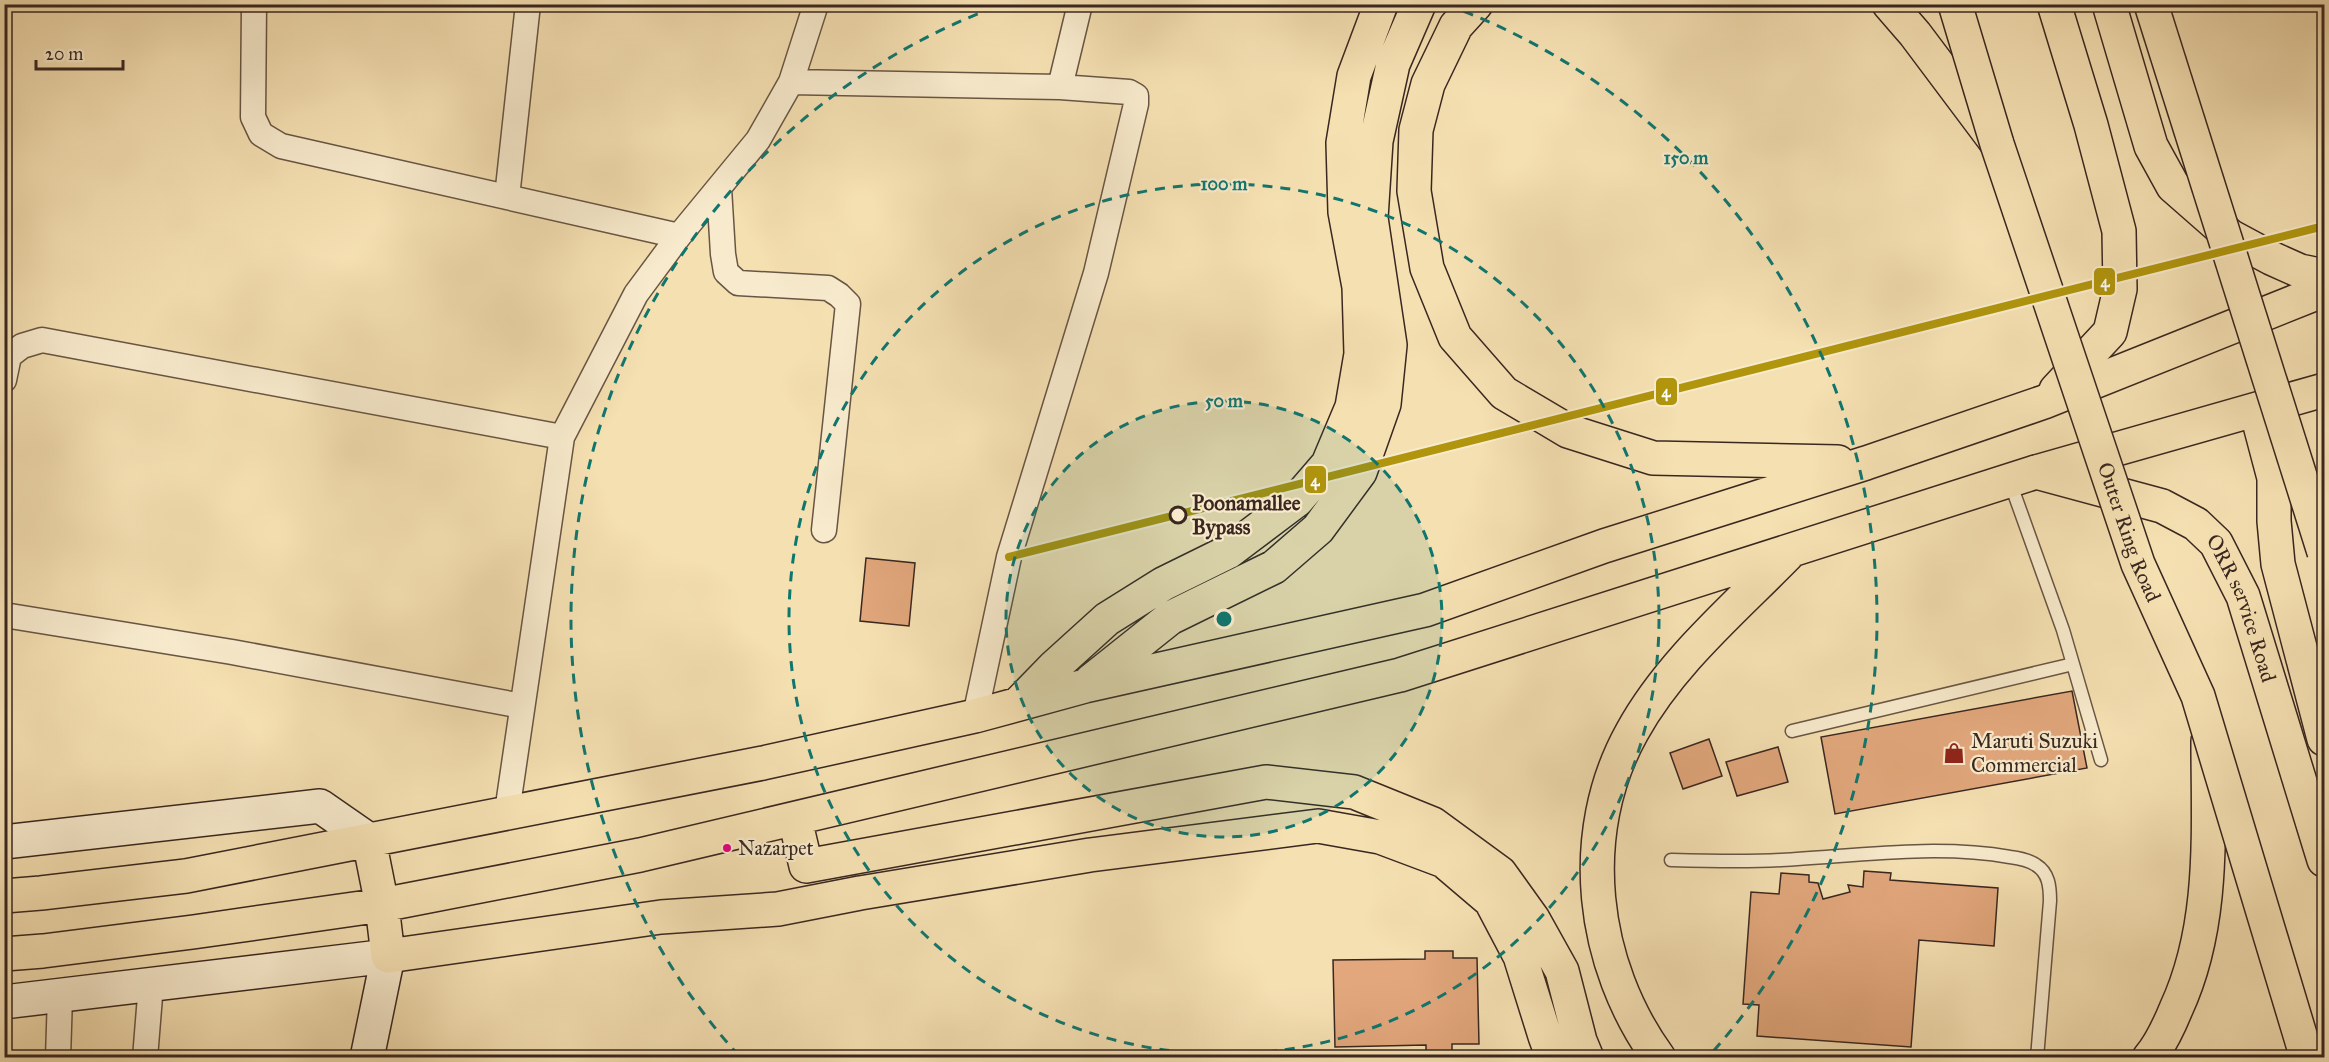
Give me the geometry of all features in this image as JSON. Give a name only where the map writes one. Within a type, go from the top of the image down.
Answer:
[{"type":"main road","points":[[1018,704],[1054,667],[1107,620],[1162,584],[1228,552],[1298,500],[1328,464],[1352,407],[1361,354],[1359,287],[1345,212],[1343,143],[1354,76],[1381,4]]},
{"type":"main road","points":[[1085,686],[1170,618],[1274,567],[1318,529],[1360,472],[1384,404],[1390,345],[1371,218],[1376,141],[1393,64],[1419,4]]},
{"type":"main road","points":[[1476,4],[1456,26],[1428,84],[1416,130],[1414,191],[1427,268],[1455,337],[1504,393],[1568,431],[1653,458],[1866,463]]},
{"type":"main road","points":[[1889,4],[1915,34],[1997,144]]},
{"type":"main road","name":"Outer Ring Road","points":[[1955,4],[1997,144],[2138,564],[2198,696],[2307,1058]]},
{"type":"main road","points":[[2044,402],[2110,333],[2120,289],[2119,231],[2091,125],[2054,4]]},
{"type":"main road","points":[[2109,4],[2151,146],[2172,186],[2230,236],[2300,271],[2325,276]]},
{"type":"main road","points":[[2151,4],[2325,552]]},
{"type":"main road","points":[[2161,4],[2161,38]]},
{"type":"main road","points":[[4,896],[186,876],[763,763],[975,716],[1085,686],[1425,610],[1604,546],[1866,463],[2044,402],[2325,290]]},
{"type":"main road","points":[[4,954],[158,937],[382,905],[640,855],[1400,675],[2023,477],[2325,390]]},
{"type":"main road","name":"ORR service Road","points":[[2256,410],[2274,478],[2274,521],[2278,564],[2325,739]]},
{"type":"main road","name":"ORR service Road","points":[[2023,477],[2162,506],[2196,524],[2216,543],[2243,596],[2325,860]]},
{"type":"main road","points":[[1659,1058],[1632,1017],[1618,987],[1600,922],[1597,890],[1602,816],[1618,760],[1632,731],[1655,696],[1683,661],[1791,552]]},
{"type":"main road","points":[[2149,1058],[2171,1022],[2187,987],[2204,916],[2207,868],[2208,729]]},
{"type":"main road","points":[[795,819],[806,866],[1266,782],[1354,792],[1433,824],[1500,873],[1533,919],[1562,971],[1580,1041],[1587,1058]]},
{"type":"main road","points":[[369,840],[382,905],[388,956],[661,917],[778,909],[860,892],[1090,855],[1318,826],[1380,837],[1444,861],[1491,901],[1520,956],[1554,1058]]},
{"type":"street","points":[[254,4],[253,117],[261,134],[281,147],[679,236]]},
{"type":"street","points":[[507,197],[528,4]]},
{"type":"street","points":[[507,812],[562,437],[636,294],[679,236],[758,140],[791,82],[816,4]]},
{"type":"street","points":[[1060,87],[1080,4]]},
{"type":"street","points":[[791,82],[1060,87],[1129,92],[1136,96],[1096,273],[1009,557],[975,716]]},
{"type":"street","points":[[718,188],[726,272],[738,283],[828,288],[848,304],[824,530]]},
{"type":"street","points":[[4,380],[9,356],[22,346],[42,340],[562,437]]},
{"type":"street","points":[[4,615],[232,652],[522,706]]},
{"type":"street","points":[[4,842],[320,806],[369,840]]},
{"type":"street","points":[[4,1002],[388,956],[367,1058]]},
{"type":"street","points":[[145,1058],[151,984]]},
{"type":"street","points":[[58,1058],[60,996]]},
{"type":"lane","points":[[2023,477],[2063,630],[2101,760]]},
{"type":"lane","points":[[1792,731],[2073,664]]},
{"type":"lane","points":[[1671,860],[1746,861],[1899,852],[1962,851],[1997,855],[2035,864],[2045,874],[2050,886],[2037,1058]]},
{"type":"building","points":[[866,558],[915,563],[909,626],[860,621]]},
{"type":"building","name":"Maruti Suzuki Commercial","points":[[2072,691],[2087,768],[1835,814],[1821,737]]},
{"type":"building","points":[[1709,739],[1722,776],[1683,789],[1670,753]]},
{"type":"building","points":[[1778,747],[1788,782],[1737,796],[1726,762]]},
{"type":"building","points":[[1864,871],[1891,873],[1890,880],[1998,888],[1994,946],[1919,940],[1911,1047],[1757,1036],[1759,1005],[1743,1004],[1751,892],[1779,894],[1781,873],[1809,875],[1809,882],[1818,883],[1823,899],[1850,892],[1848,885],[1863,887]]},
{"type":"building","points":[[1425,951],[1453,951],[1453,958],[1477,958],[1479,1044],[1452,1044],[1452,1058],[1426,1058],[1426,1045],[1335,1047],[1333,960],[1425,959]]},
{"type":"transit line","name":"4","points":[[1009,557],[2324,226]]},
{"type":"place","name":"Poonamallee Bypass","points":[[1178,515]]},
{"type":"place","name":"Maruti Suzuki Commercial","points":[[1954,753]]},
{"type":"place","name":"Nazarpet","points":[[727,848]]}]
